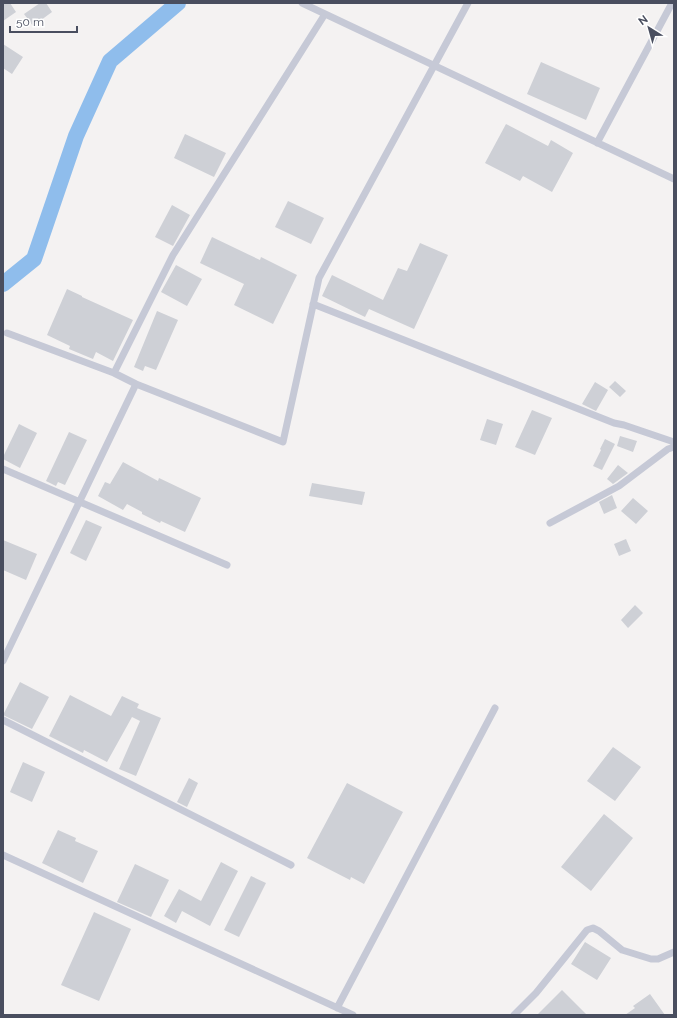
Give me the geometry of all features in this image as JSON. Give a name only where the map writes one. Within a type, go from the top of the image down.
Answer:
[{"type":"street","points":[[302,3],[674,180]]},
{"type":"street","points":[[7,333],[114,373],[136,384],[283,442],[319,278],[468,3]]},
{"type":"street","points":[[597,143],[672,3]]},
{"type":"street","points":[[114,373],[173,255],[325,14]]},
{"type":"street","points":[[313,304],[614,423],[674,442]]},
{"type":"street","points":[[3,662],[136,384]]},
{"type":"street","points":[[550,523],[619,486],[668,449],[674,447]]},
{"type":"street","points":[[3,469],[227,565]]},
{"type":"street","points":[[337,1008],[495,708]]},
{"type":"street","points":[[3,720],[290,865]]},
{"type":"street","points":[[3,855],[353,1015]]},
{"type":"street","points":[[514,1015],[536,993],[587,930],[593,928],[599,931],[622,950],[650,959],[658,959],[674,952]]},
{"type":"building","points":[[3,3],[10,3],[16,12],[3,21]]},
{"type":"building","points":[[40,3],[46,3],[52,12],[33,26],[24,14]]},
{"type":"building","points":[[3,44],[23,57],[12,74],[3,68]]},
{"type":"building","points":[[541,62],[600,88],[586,120],[527,94]]},
{"type":"building","points":[[506,124],[548,146],[551,140],[573,153],[552,192],[523,176],[520,181],[485,163]]},
{"type":"building","points":[[185,134],[226,153],[214,177],[174,158]]},
{"type":"building","points":[[288,201],[324,218],[311,244],[275,227]]},
{"type":"building","points":[[172,205],[190,215],[173,246],[155,237]]},
{"type":"building","points":[[212,237],[260,260],[261,257],[297,275],[273,324],[234,305],[244,284],[200,263]]},
{"type":"building","points":[[420,243],[448,255],[414,329],[369,309],[365,317],[322,296],[332,275],[383,300],[398,268],[407,271]]},
{"type":"building","points":[[176,265],[202,279],[187,306],[161,292]]},
{"type":"building","points":[[67,289],[133,320],[113,361],[96,352],[93,359],[69,349],[70,346],[47,335]]},
{"type":"building","points":[[157,311],[178,320],[156,370],[145,366],[143,371],[134,367]]},
{"type":"building","points":[[615,381],[626,391],[620,397],[609,387]]},
{"type":"building","points":[[595,382],[608,390],[596,411],[582,404]]},
{"type":"building","points":[[532,410],[552,418],[535,455],[515,447]]},
{"type":"building","points":[[487,419],[503,424],[496,445],[480,440]]},
{"type":"building","points":[[19,424],[37,433],[20,468],[3,459]]},
{"type":"building","points":[[69,432],[87,440],[65,485],[58,482],[56,486],[46,481]]},
{"type":"building","points":[[620,436],[637,441],[633,452],[617,446]]},
{"type":"building","points":[[605,439],[615,444],[602,470],[593,466]]},
{"type":"building","points":[[123,462],[158,481],[159,478],[201,498],[185,532],[161,521],[160,523],[127,504],[123,510],[98,496],[105,482],[110,484]]},
{"type":"building","points":[[618,465],[628,473],[613,484],[607,479]]},
{"type":"building","points":[[312,483],[365,492],[362,505],[309,496]]},
{"type":"building","points":[[612,495],[617,508],[604,514],[599,502]]},
{"type":"building","points":[[633,498],[648,511],[636,524],[621,511]]},
{"type":"building","points":[[86,520],[102,527],[86,561],[70,553]]},
{"type":"building","points":[[626,539],[631,551],[619,556],[614,544]]},
{"type":"building","points":[[3,540],[37,554],[26,580],[3,570]]},
{"type":"building","points":[[635,605],[643,613],[628,628],[621,620]]},
{"type":"building","points":[[20,682],[49,697],[32,729],[3,715]]},
{"type":"building","points":[[70,695],[111,716],[122,696],[139,704],[137,708],[161,718],[136,776],[119,769],[140,721],[132,717],[107,762],[84,750],[83,753],[49,736]]},
{"type":"building","points":[[613,747],[641,767],[615,801],[587,781]]},
{"type":"building","points":[[23,762],[45,772],[32,802],[10,792]]},
{"type":"building","points":[[189,778],[198,783],[187,807],[177,802]]},
{"type":"building","points":[[347,783],[403,812],[364,884],[351,877],[350,880],[307,858]]},
{"type":"building","points":[[604,814],[633,838],[591,891],[561,867]]},
{"type":"building","points":[[58,830],[76,838],[75,841],[98,851],[83,883],[42,863]]},
{"type":"building","points":[[221,862],[238,871],[210,926],[182,911],[176,923],[164,916],[179,889],[201,901]]},
{"type":"building","points":[[135,864],[169,880],[151,917],[117,902]]},
{"type":"building","points":[[251,876],[266,883],[239,937],[224,930]]},
{"type":"building","points":[[94,912],[131,929],[99,1001],[61,985]]},
{"type":"building","points":[[585,942],[611,958],[597,980],[571,964]]},
{"type":"building","points":[[562,990],[587,1015],[537,1015]]},
{"type":"building","points":[[650,994],[665,1015],[625,1015],[635,1008],[633,1006]]},
{"type":"waterway","points":[[3,284],[34,259],[76,136],[110,61],[178,3]]}]
